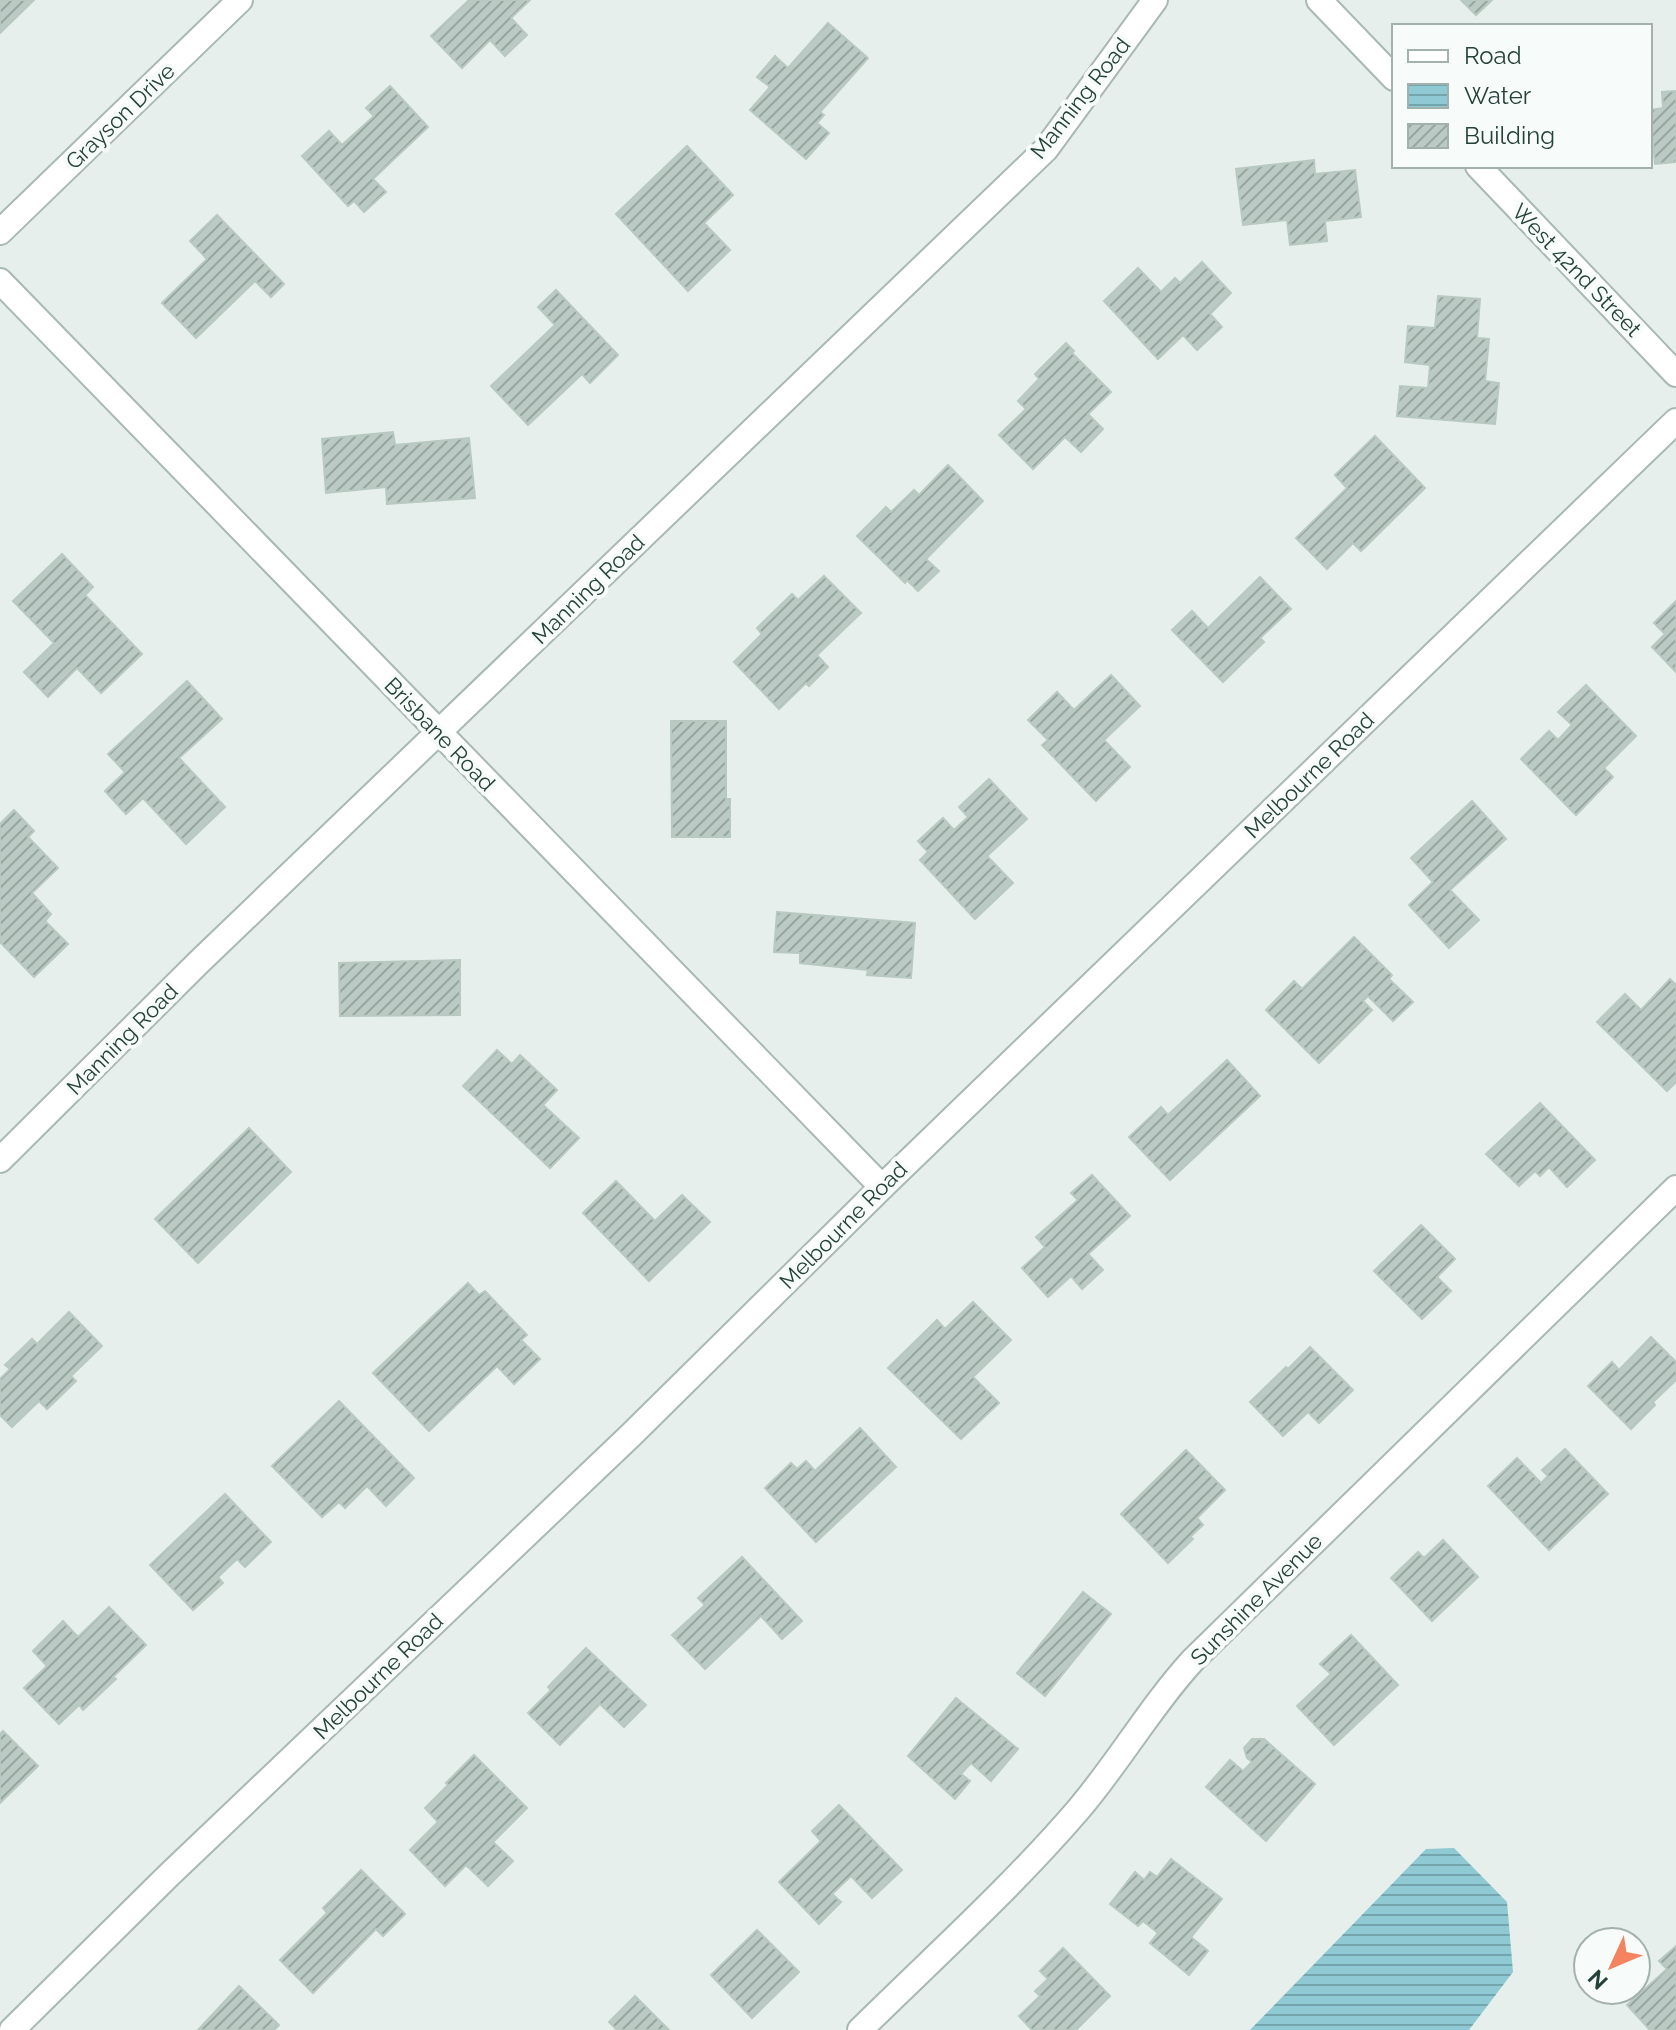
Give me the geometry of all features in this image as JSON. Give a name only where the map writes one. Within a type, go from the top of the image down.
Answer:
[{"type":"street","name":"Grayson Drive","points":[[0,232],[240,0]]},
{"type":"street","name":"Manning Road","points":[[0,1160],[198,963],[1046,149],[1155,0]]},
{"type":"street","points":[[1319,0],[1392,76]]},
{"type":"street","name":"West 42nd Street","points":[[1480,168],[1676,374]]},
{"type":"street","name":"Brisbane Road","points":[[0,281],[882,1187]]},
{"type":"street","name":"Melbourne Road","points":[[12,2030],[182,1863],[631,1435],[882,1187],[1676,421]]},
{"type":"street","name":"Sunshine Avenue","points":[[860,2030],[1047,1846],[1193,1660],[1676,1188]]},
{"type":"water","points":[[1454,1848],[1507,1902],[1513,1972],[1469,2030],[1250,2030],[1426,1849]]},
{"type":"building","points":[[0,0],[34,0],[0,33]]},
{"type":"building","points":[[469,0],[530,0],[511,18],[527,35],[505,56],[490,40],[462,68],[431,36]]},
{"type":"building","points":[[1461,0],[1492,0],[1476,15]]},
{"type":"building","points":[[828,23],[868,58],[820,112],[824,115],[817,123],[829,133],[806,159],[750,110],[770,87],[757,77],[775,56],[788,68]]},
{"type":"building","points":[[390,86],[428,127],[373,179],[386,192],[364,212],[354,201],[348,206],[302,156],[329,131],[342,145],[374,116],[366,108]]},
{"type":"building","points":[[1676,91],[1676,162],[1655,164],[1652,110],[1663,108],[1662,92]]},
{"type":"building","points":[[687,146],[733,195],[704,223],[730,250],[688,291],[616,214]]},
{"type":"building","points":[[1314,160],[1315,174],[1355,170],[1361,217],[1325,221],[1327,241],[1290,245],[1287,220],[1243,225],[1236,169]]},
{"type":"building","points":[[217,215],[284,284],[271,297],[255,281],[196,338],[162,303],[207,259],[190,241]]},
{"type":"building","points":[[1202,262],[1231,293],[1210,314],[1222,327],[1197,350],[1183,335],[1158,359],[1104,301],[1138,268],[1161,292],[1175,278],[1180,283]]},
{"type":"building","points":[[556,290],[618,355],[590,383],[582,374],[528,425],[491,386],[555,325],[538,307]]},
{"type":"building","points":[[1438,296],[1480,299],[1477,338],[1489,339],[1485,381],[1499,383],[1495,424],[1397,416],[1400,386],[1428,388],[1430,365],[1405,362],[1408,326],[1435,328]]},
{"type":"building","points":[[1066,343],[1111,392],[1088,414],[1103,429],[1081,452],[1065,437],[1033,469],[999,435],[1026,409],[1018,401],[1039,379],[1035,374]]},
{"type":"building","points":[[393,432],[395,445],[469,438],[475,498],[387,504],[386,487],[326,493],[322,439]]},
{"type":"building","points":[[1375,436],[1425,488],[1361,551],[1353,543],[1327,569],[1296,538],[1347,488],[1335,475]]},
{"type":"building","points":[[948,465],[983,501],[926,559],[939,571],[918,591],[907,580],[905,583],[857,536],[886,507],[891,512],[914,490],[919,495]]},
{"type":"building","points":[[62,554],[93,587],[85,595],[142,654],[101,693],[77,668],[48,697],[24,672],[54,643],[13,601]]},
{"type":"building","points":[[824,576],[861,613],[817,655],[828,667],[779,709],[734,662],[762,634],[757,628],[792,594],[798,600]]},
{"type":"building","points":[[1260,577],[1291,609],[1260,638],[1264,642],[1223,682],[1172,630],[1192,611],[1208,628]]},
{"type":"building","points":[[1676,601],[1676,672],[1652,647],[1665,634],[1654,623]]},
{"type":"building","points":[[1111,675],[1140,706],[1104,740],[1130,767],[1096,801],[1042,745],[1048,740],[1028,720],[1057,692],[1074,710]]},
{"type":"building","points":[[187,681],[222,719],[179,758],[225,807],[186,844],[143,798],[126,814],[105,791],[125,772],[108,754]]},
{"type":"building","points":[[1586,685],[1636,736],[1604,768],[1613,777],[1576,815],[1521,759],[1549,731],[1558,740],[1572,725],[1558,712]]},
{"type":"building","points":[[671,721],[726,721],[726,799],[730,799],[730,837],[672,837]]},
{"type":"building","points":[[989,779],[1027,819],[987,856],[1013,883],[975,919],[920,860],[928,852],[918,841],[943,818],[954,830],[968,817],[959,807]]},
{"type":"building","points":[[1472,801],[1506,839],[1450,890],[1479,920],[1449,948],[1409,905],[1433,882],[1411,858]]},
{"type":"building","points":[[14,810],[34,831],[28,837],[58,868],[32,893],[51,914],[45,921],[68,944],[34,977],[0,942],[0,824]]},
{"type":"building","points":[[777,912],[915,923],[911,978],[867,975],[868,970],[800,963],[800,953],[774,952]]},
{"type":"building","points":[[1354,937],[1392,975],[1389,979],[1413,1002],[1393,1021],[1368,996],[1363,1001],[1372,1010],[1319,1063],[1266,1010],[1294,981],[1302,989]]},
{"type":"building","points":[[460,960],[460,1015],[340,1016],[339,963]]},
{"type":"building","points":[[1670,979],[1676,985],[1676,1082],[1667,1091],[1597,1022],[1625,994],[1641,1010]]},
{"type":"building","points":[[497,1050],[512,1064],[520,1055],[557,1090],[543,1105],[579,1138],[550,1168],[463,1086]]},
{"type":"building","points":[[1227,1060],[1260,1096],[1170,1180],[1129,1137],[1161,1107],[1168,1115]]},
{"type":"building","points":[[1540,1103],[1595,1160],[1567,1187],[1549,1167],[1540,1176],[1535,1171],[1519,1186],[1486,1154]]},
{"type":"building","points":[[249,1128],[291,1172],[198,1263],[155,1219]]},
{"type":"building","points":[[1092,1175],[1130,1216],[1088,1254],[1103,1270],[1082,1289],[1071,1276],[1048,1297],[1022,1268],[1045,1247],[1036,1237],[1078,1200],[1071,1193]]},
{"type":"building","points":[[616,1181],[655,1221],[682,1195],[710,1222],[649,1281],[583,1213]]},
{"type":"building","points":[[1421,1225],[1455,1259],[1437,1277],[1451,1291],[1422,1319],[1374,1271]]},
{"type":"building","points":[[468,1283],[479,1295],[485,1291],[527,1335],[521,1340],[540,1359],[514,1384],[497,1366],[429,1431],[373,1373]]},
{"type":"building","points":[[973,1302],[1011,1340],[973,1377],[999,1403],[961,1439],[888,1368],[937,1320],[945,1329]]},
{"type":"building","points":[[69,1312],[102,1346],[71,1376],[76,1381],[47,1409],[39,1401],[12,1427],[0,1415],[0,1379],[10,1369],[5,1365],[32,1339],[37,1344]]},
{"type":"building","points":[[1651,1337],[1676,1362],[1676,1380],[1631,1429],[1588,1386],[1612,1362],[1619,1370]]},
{"type":"building","points":[[1310,1347],[1353,1390],[1319,1423],[1308,1412],[1283,1436],[1250,1402]]},
{"type":"building","points":[[339,1401],[414,1478],[386,1506],[367,1486],[345,1508],[339,1502],[322,1517],[272,1466]]},
{"type":"building","points":[[860,1428],[896,1467],[816,1542],[765,1488],[791,1463],[797,1469],[806,1461],[815,1471]]},
{"type":"building","points":[[1565,1449],[1608,1494],[1549,1550],[1488,1486],[1517,1458],[1541,1483],[1548,1476],[1542,1470]]},
{"type":"building","points":[[1186,1450],[1225,1490],[1197,1518],[1203,1525],[1190,1537],[1193,1539],[1168,1563],[1121,1514]]},
{"type":"building","points":[[225,1494],[271,1542],[245,1567],[237,1559],[218,1577],[223,1583],[193,1610],[150,1565]]},
{"type":"building","points":[[1443,1540],[1478,1577],[1432,1621],[1391,1578],[1418,1552],[1424,1558]]},
{"type":"building","points":[[742,1557],[802,1621],[782,1639],[761,1616],[705,1669],[672,1635],[705,1605],[698,1598]]},
{"type":"building","points":[[1083,1592],[1111,1614],[1045,1696],[1017,1673]]},
{"type":"building","points":[[109,1607],[146,1645],[83,1710],[79,1705],[59,1724],[24,1688],[47,1666],[33,1651],[63,1621],[78,1637]]},
{"type":"building","points":[[1351,1635],[1398,1685],[1334,1745],[1297,1706],[1331,1674],[1320,1664]]},
{"type":"building","points":[[586,1648],[646,1705],[624,1727],[600,1704],[560,1745],[528,1713]]},
{"type":"building","points":[[956,1698],[1018,1749],[991,1781],[971,1763],[961,1774],[970,1781],[955,1799],[908,1756]]},
{"type":"building","points":[[3,1731],[38,1766],[0,1803],[0,1734]]},
{"type":"building","points":[[1252,1739],[1264,1739],[1315,1784],[1266,1841],[1206,1787],[1230,1760],[1243,1771],[1252,1762],[1244,1748]]},
{"type":"building","points":[[474,1755],[527,1808],[493,1842],[513,1861],[488,1886],[466,1865],[445,1886],[410,1850],[438,1822],[425,1808]]},
{"type":"building","points":[[839,1805],[902,1870],[872,1898],[851,1876],[832,1894],[841,1902],[819,1924],[779,1882],[821,1841],[812,1831]]},
{"type":"building","points":[[1171,1859],[1222,1899],[1191,1937],[1208,1951],[1189,1975],[1150,1943],[1158,1933],[1143,1921],[1138,1926],[1110,1904],[1135,1872],[1144,1880],[1150,1872],[1157,1877]]},
{"type":"building","points":[[361,1870],[405,1914],[383,1936],[376,1929],[313,1993],[280,1960],[327,1913],[323,1908]]},
{"type":"building","points":[[757,1930],[799,1972],[752,2018],[711,1975]]},
{"type":"building","points":[[1676,1946],[1676,2030],[1650,2030],[1628,2006],[1652,2006],[1652,1982],[1667,1969],[1659,1961]]},
{"type":"building","points":[[1063,1948],[1110,1996],[1076,2030],[1032,2030],[1019,2016],[1040,1996],[1035,1991],[1048,1979],[1040,1971]]},
{"type":"building","points":[[239,1986],[279,2025],[274,2030],[198,2030]]},
{"type":"building","points":[[635,1996],[669,2030],[617,2030],[609,2022]]}]
